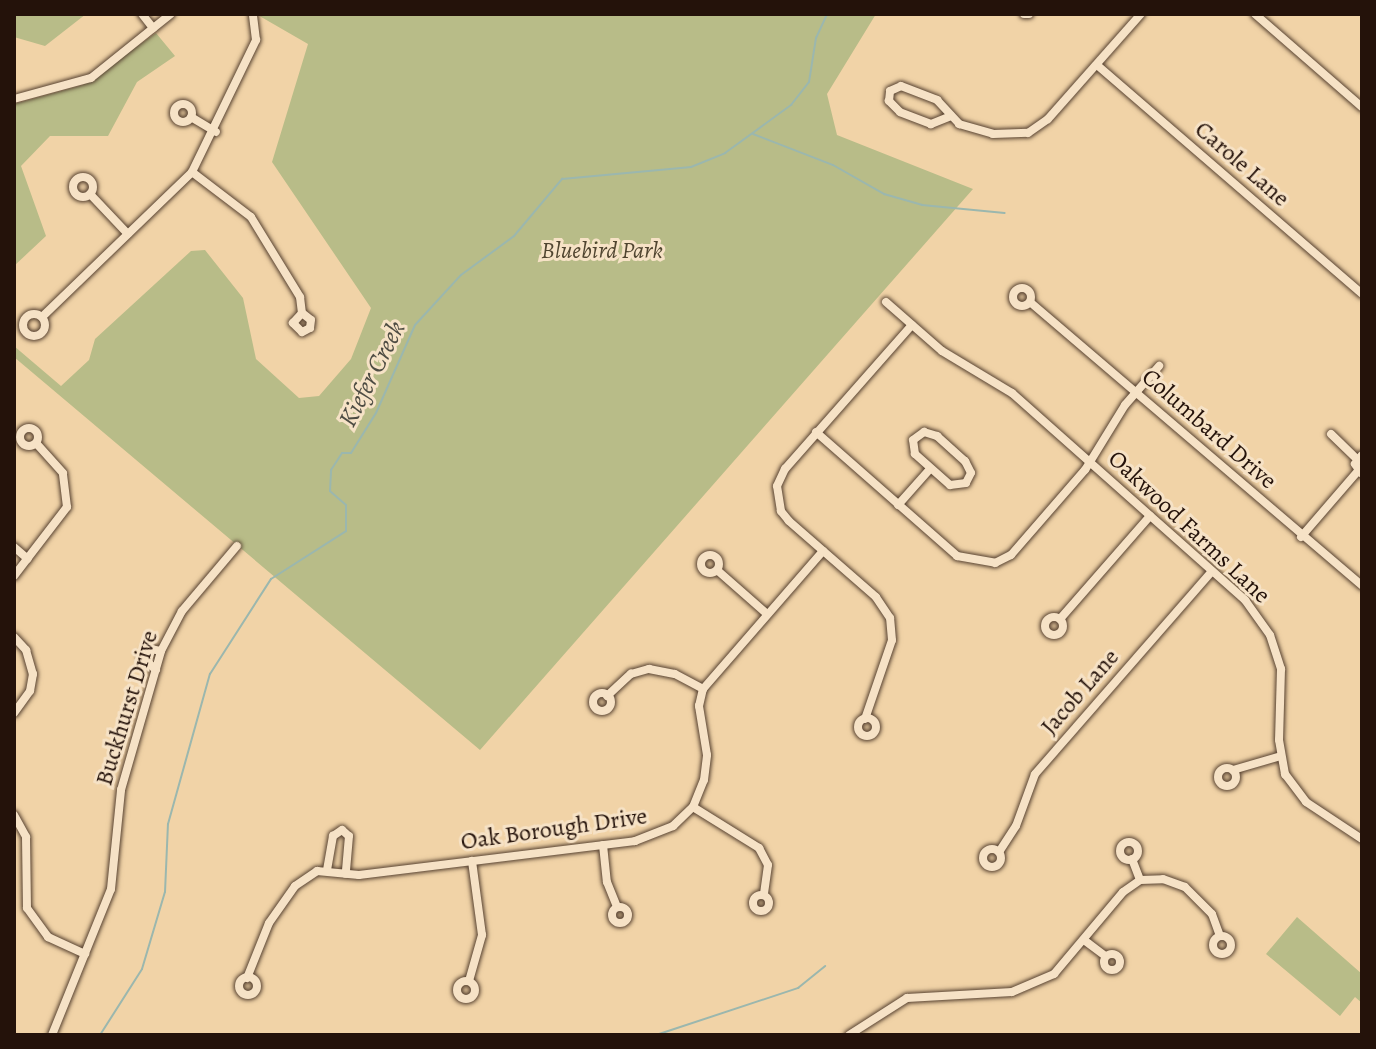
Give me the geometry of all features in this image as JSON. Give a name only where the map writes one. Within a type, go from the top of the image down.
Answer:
[{"type":"street","points":[[142,14],[153,28]]},
{"type":"street","points":[[16,96],[91,78],[171,14]]},
{"type":"street","points":[[42,317],[192,172],[216,132],[256,40],[253,14]]},
{"type":"street","points":[[951,116],[931,124],[900,112],[889,101],[890,91],[901,86],[937,100],[951,116],[993,134],[1028,133],[1048,119],[1141,14]]},
{"type":"street","points":[[1255,14],[1362,107]]},
{"type":"street","name":"Carole Lane","points":[[1097,65],[1362,294]]},
{"type":"street","points":[[191,117],[216,132]]},
{"type":"street","points":[[192,172],[251,217],[300,297],[302,313],[312,323],[302,332]]},
{"type":"street","points":[[90,194],[128,234]]},
{"type":"street","name":"Oakwood Farms Lane","points":[[886,302],[942,351],[1012,393],[1256,614],[1276,651],[1281,756],[1285,774],[1306,802],[1362,839]]},
{"type":"street","name":"Columbard Drive","points":[[1030,302],[1301,537],[1362,586]]},
{"type":"street","points":[[865,719],[892,640],[890,618],[876,597],[789,521],[777,497],[785,469],[912,325]]},
{"type":"street","points":[[816,432],[957,556],[995,563],[1011,555],[1090,463],[1136,392],[1159,366]]},
{"type":"street","points":[[924,432],[956,452],[971,473],[966,483],[957,487],[930,469],[913,450],[913,440],[924,432]]},
{"type":"street","points":[[1301,537],[1360,472],[1360,457],[1331,434]]},
{"type":"street","points":[[14,576],[64,514],[68,495],[57,464],[36,443]]},
{"type":"street","points":[[898,505],[930,469]]},
{"type":"street","points":[[1060,619],[1150,516]]},
{"type":"street","name":"Buckhurst Drive","points":[[52,1035],[111,889],[121,790],[161,651],[182,611],[237,546]]},
{"type":"street","points":[[14,547],[28,559]]},
{"type":"street","points":[[764,895],[768,865],[759,848],[693,807],[706,768],[699,706],[703,689],[823,551]]},
{"type":"street","points":[[717,570],[767,614]]},
{"type":"street","name":"Jacob Lane","points":[[999,852],[1016,826],[1035,774],[1212,571]]},
{"type":"street","points":[[14,637],[26,650],[33,674],[30,691],[14,713]]},
{"type":"street","points":[[156,670],[142,657],[150,649],[161,651]]},
{"type":"street","points":[[607,696],[631,674],[649,669],[675,674],[703,689]]},
{"type":"street","points":[[1233,770],[1281,756]]},
{"type":"street","name":"Oak Borough Drive","points":[[327,870],[346,874],[603,845],[662,833],[693,807]]},
{"type":"street","points":[[14,815],[27,845],[27,908],[48,937],[85,954]]},
{"type":"street","points":[[247,978],[264,932],[293,889],[308,875],[327,870],[333,836],[342,830],[349,836],[346,874]]},
{"type":"street","points":[[603,845],[607,882],[617,907]]},
{"type":"street","points":[[1132,859],[1140,880]]},
{"type":"street","points":[[469,981],[482,935],[472,861]]},
{"type":"street","points":[[849,1035],[907,998],[1028,988],[1054,974],[1123,892],[1140,880],[1163,879],[1185,887],[1212,914],[1220,936]]},
{"type":"street","points":[[1084,940],[1105,956]]},
{"type":"green space","points":[[14,14],[86,14],[45,46],[14,37]]},
{"type":"green space","name":"Bluebird Park","points":[[256,14],[876,14],[827,94],[837,135],[973,189],[480,750],[14,357],[14,346],[61,386],[89,360],[95,339],[191,251],[205,250],[243,298],[256,359],[299,398],[319,396],[351,359],[371,308],[272,162],[308,44]]},
{"type":"green space","points":[[156,33],[175,56],[137,82],[108,136],[50,136],[21,166],[46,236],[14,266],[14,104],[83,85]]},
{"type":"green space","points":[[1297,917],[1362,974],[1362,1003],[1355,997],[1340,1016],[1266,954]]},
{"type":"waterway","name":"Kiefer Creek","points":[[100,1035],[142,969],[165,892],[168,824],[210,674],[271,579],[346,531],[346,505],[330,491],[331,470],[342,453],[351,453],[376,413],[415,325],[461,275],[514,236],[562,179],[691,167],[725,153],[791,105],[809,82],[816,38],[827,14]]},
{"type":"waterway","points":[[753,134],[833,165],[884,194],[922,205],[1005,213]]},
{"type":"waterway","points":[[656,1035],[798,988],[825,966]]}]
